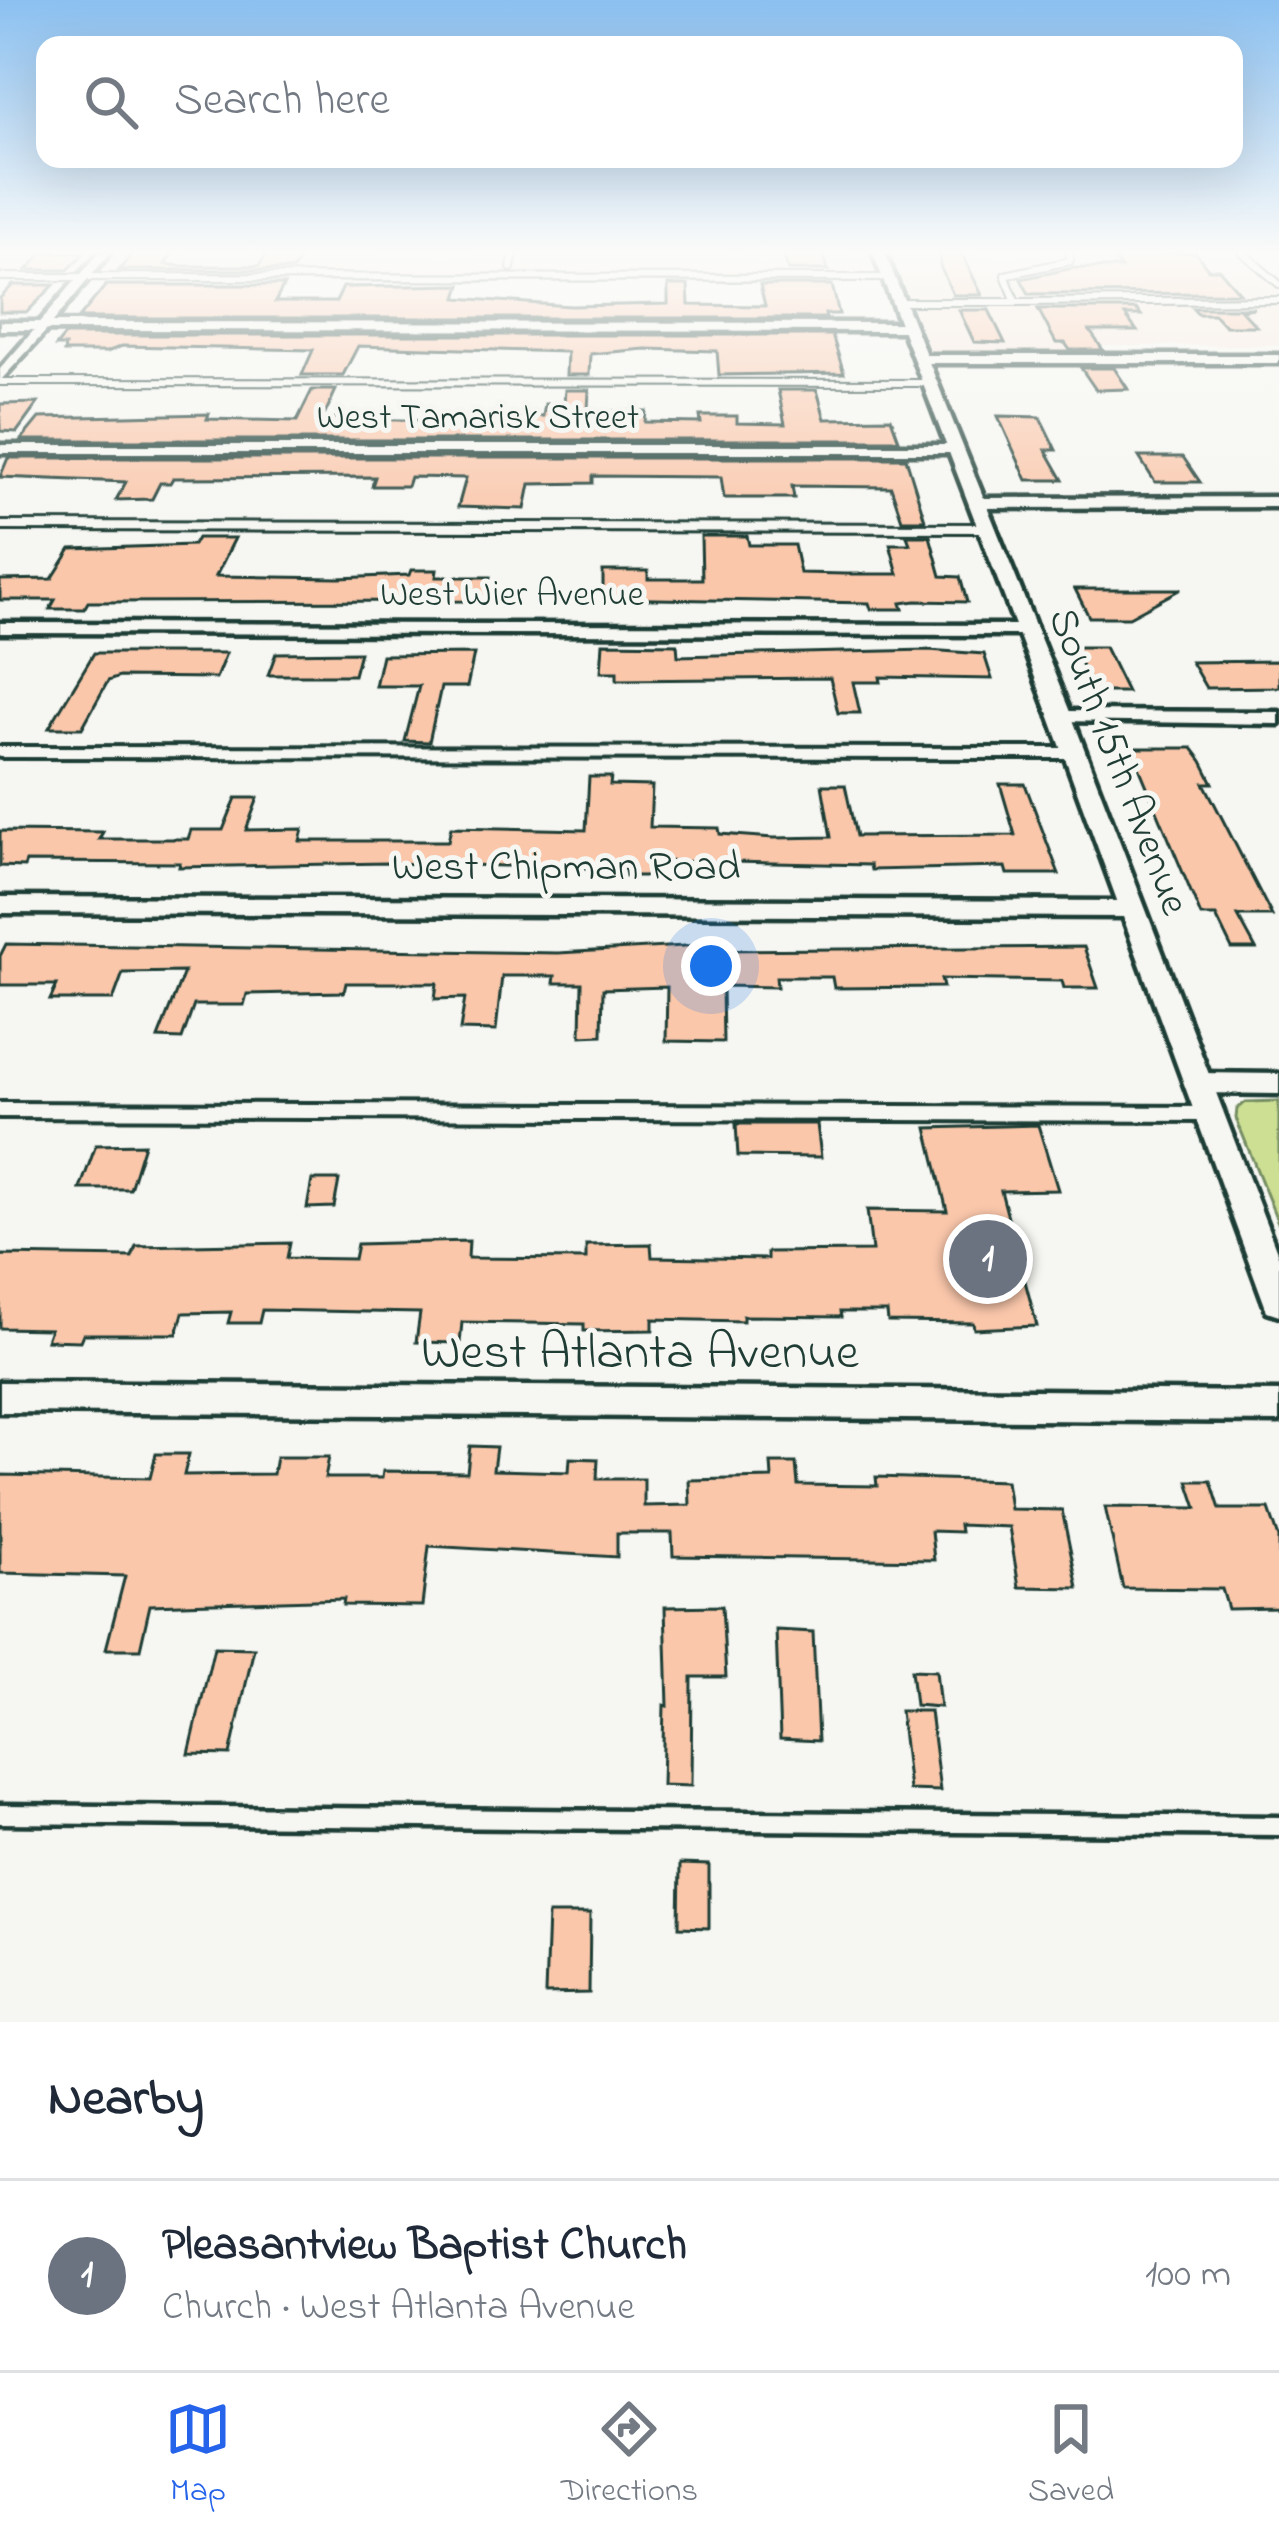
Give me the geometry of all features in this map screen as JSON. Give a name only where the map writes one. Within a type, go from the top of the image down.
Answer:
[{"type":"street","points":[[0,380],[27,347]]},
{"type":"street","name":"South 15th Avenue","points":[[917,347],[1279,1300]]},
{"type":"street","points":[[922,359],[1279,359]]},
{"type":"street","name":"West Tamarisk Street","points":[[0,449],[956,449]]},
{"type":"street","points":[[978,503],[1279,502]]},
{"type":"street","name":"West Wier Avenue","points":[[0,628],[1024,629]]},
{"type":"street","points":[[1061,717],[1279,718]]},
{"type":"street","name":"West Chipman Road","points":[[0,905],[1131,910]]},
{"type":"street","points":[[1197,1083],[1279,1084]]},
{"type":"street","name":"West Atlanta Avenue","points":[[0,1397],[1279,1407]]},
{"type":"lane","points":[[0,380],[932,383]]},
{"type":"lane","points":[[0,526],[988,528]]},
{"type":"lane","points":[[0,752],[1074,753]]},
{"type":"lane","points":[[0,1109],[1208,1114]]},
{"type":"lane","points":[[0,1814],[1279,1826]]},
{"type":"shaded area","points":[[929,347],[1091,347],[1094,354],[935,353]]},
{"type":"green space","points":[[1279,1101],[1279,1225],[1236,1118],[1237,1109],[1246,1102]]},
{"type":"building","points":[[65,347],[119,347],[107,352],[64,352]]},
{"type":"building","points":[[187,347],[357,347],[343,375],[302,375],[313,350]]},
{"type":"building","points":[[405,347],[836,347],[844,373],[719,375],[717,351],[645,349],[590,354],[589,375],[566,375],[567,352]]},
{"type":"building","points":[[1081,368],[1114,368],[1128,389],[1096,390]]},
{"type":"building","points":[[312,390],[336,390],[323,418],[437,421],[543,416],[545,404],[564,404],[565,390],[589,390],[588,411],[646,411],[645,422],[701,423],[700,416],[737,416],[737,423],[785,424],[778,390],[817,390],[825,419],[891,418],[899,440],[21,440],[39,418],[209,414],[207,419],[297,421]]},
{"type":"building","points":[[38,403],[17,432],[0,431],[0,404]]},
{"type":"building","points":[[998,416],[1040,417],[1056,450],[1046,450],[1063,480],[1027,480]]},
{"type":"building","points":[[1139,457],[1183,457],[1200,482],[1155,482]]},
{"type":"building","points":[[8,458],[906,458],[925,520],[902,520],[891,487],[792,486],[794,498],[724,498],[721,477],[593,476],[593,483],[530,484],[525,509],[458,507],[466,478],[410,477],[407,486],[372,486],[375,477],[173,478],[160,483],[152,499],[116,500],[126,482],[0,477]]},
{"type":"building","points":[[701,536],[747,536],[749,545],[794,545],[800,573],[898,574],[890,544],[910,544],[907,536],[930,536],[941,576],[960,577],[967,602],[916,601],[901,603],[903,609],[871,609],[869,603],[603,598],[603,571],[648,571],[648,579],[702,579]]},
{"type":"building","points":[[197,538],[235,538],[216,576],[339,578],[437,570],[436,577],[490,577],[486,601],[88,602],[84,609],[50,609],[55,600],[0,600],[0,580],[52,579],[71,549],[193,545]]},
{"type":"building","points":[[1075,589],[1181,589],[1129,617],[1089,617]]},
{"type":"building","points":[[603,643],[677,644],[678,656],[928,650],[984,654],[992,679],[880,677],[881,682],[853,682],[860,713],[838,713],[830,678],[617,680],[617,672],[601,672]]},
{"type":"building","points":[[1073,647],[1105,647],[1127,692],[1094,692]]},
{"type":"building","points":[[360,652],[354,675],[268,675],[276,653]]},
{"type":"building","points":[[94,653],[226,653],[216,678],[119,677],[108,681],[82,728],[49,728]]},
{"type":"building","points":[[474,654],[467,687],[441,687],[429,742],[405,741],[419,686],[375,686],[382,655]]},
{"type":"building","points":[[1279,661],[1279,687],[1206,688],[1191,662]]},
{"type":"building","points":[[1131,748],[1192,748],[1202,761],[1213,783],[1204,783],[1272,916],[1238,916],[1256,949],[1232,949],[1216,916],[1201,916]]},
{"type":"building","points":[[589,777],[611,777],[610,785],[652,786],[650,827],[719,828],[720,834],[774,838],[831,837],[822,785],[845,785],[856,836],[1015,835],[1000,784],[1025,784],[1059,874],[1007,874],[1005,867],[871,870],[870,865],[654,861],[654,876],[626,876],[625,869],[387,863],[179,867],[180,863],[26,862],[24,867],[0,866],[0,831],[103,832],[99,839],[188,839],[191,830],[223,830],[236,798],[258,798],[246,830],[303,829],[300,841],[448,841],[451,827],[586,830]]},
{"type":"building","points":[[6,944],[558,953],[720,944],[720,950],[1084,947],[1098,988],[1064,988],[1062,981],[941,979],[943,987],[834,988],[832,977],[776,977],[777,987],[722,986],[723,1042],[666,1041],[667,987],[603,989],[602,1035],[581,1036],[582,983],[554,983],[555,976],[502,976],[496,1031],[460,1030],[465,998],[435,999],[437,983],[346,983],[344,992],[247,994],[244,1005],[194,1005],[182,1039],[158,1038],[184,972],[123,973],[113,1000],[50,1000],[57,985],[0,985],[0,956]]},
{"type":"building","points":[[736,1124],[817,1124],[821,1157],[738,1156]]},
{"type":"building","points":[[1038,1125],[1058,1190],[1001,1191],[1037,1326],[974,1329],[973,1323],[888,1322],[887,1312],[840,1312],[841,1317],[743,1316],[743,1321],[653,1319],[653,1330],[584,1331],[584,1324],[462,1322],[460,1343],[416,1342],[420,1313],[262,1310],[259,1323],[228,1323],[231,1312],[183,1313],[177,1334],[83,1334],[80,1341],[46,1340],[50,1329],[0,1328],[0,1255],[132,1257],[136,1246],[290,1243],[287,1258],[354,1259],[357,1244],[469,1241],[468,1258],[586,1259],[586,1245],[651,1244],[652,1257],[767,1259],[767,1252],[872,1251],[867,1210],[947,1211],[927,1128]]},
{"type":"building","points":[[144,1144],[130,1189],[80,1189],[96,1145]]},
{"type":"building","points":[[312,1180],[339,1180],[334,1207],[307,1208]]},
{"type":"building","points":[[470,1446],[496,1447],[493,1470],[569,1472],[570,1458],[598,1459],[597,1479],[644,1479],[644,1506],[690,1505],[689,1480],[772,1478],[771,1463],[796,1463],[798,1485],[877,1486],[876,1477],[1006,1481],[1010,1509],[1062,1510],[1078,1588],[1019,1587],[1009,1527],[959,1525],[960,1532],[931,1531],[934,1560],[673,1556],[672,1533],[617,1533],[617,1557],[429,1546],[422,1606],[343,1605],[344,1599],[150,1605],[140,1649],[106,1649],[125,1576],[0,1573],[0,1475],[150,1478],[156,1454],[189,1454],[184,1475],[273,1474],[276,1457],[329,1457],[325,1478],[382,1478],[383,1471],[467,1472]]},
{"type":"building","points":[[1188,1481],[1211,1481],[1220,1509],[1269,1509],[1279,1538],[1279,1608],[1228,1609],[1222,1589],[1123,1588],[1105,1507],[1197,1508]]},
{"type":"building","points":[[722,1606],[726,1677],[692,1677],[691,1786],[662,1785],[664,1705],[668,1706],[665,1607]]},
{"type":"building","points":[[776,1630],[813,1632],[818,1741],[780,1739]]},
{"type":"building","points":[[214,1647],[254,1648],[230,1755],[189,1754]]},
{"type":"building","points":[[911,1670],[936,1671],[940,1707],[915,1705]]},
{"type":"building","points":[[900,1711],[930,1711],[940,1791],[909,1790]]},
{"type":"building","points":[[680,1864],[709,1865],[709,1928],[679,1927]]},
{"type":"building","points":[[548,1914],[590,1914],[589,1993],[545,1994]]},
{"type":"place","name":"Pleasantview Baptist Church","points":[[988,1259]]}]
